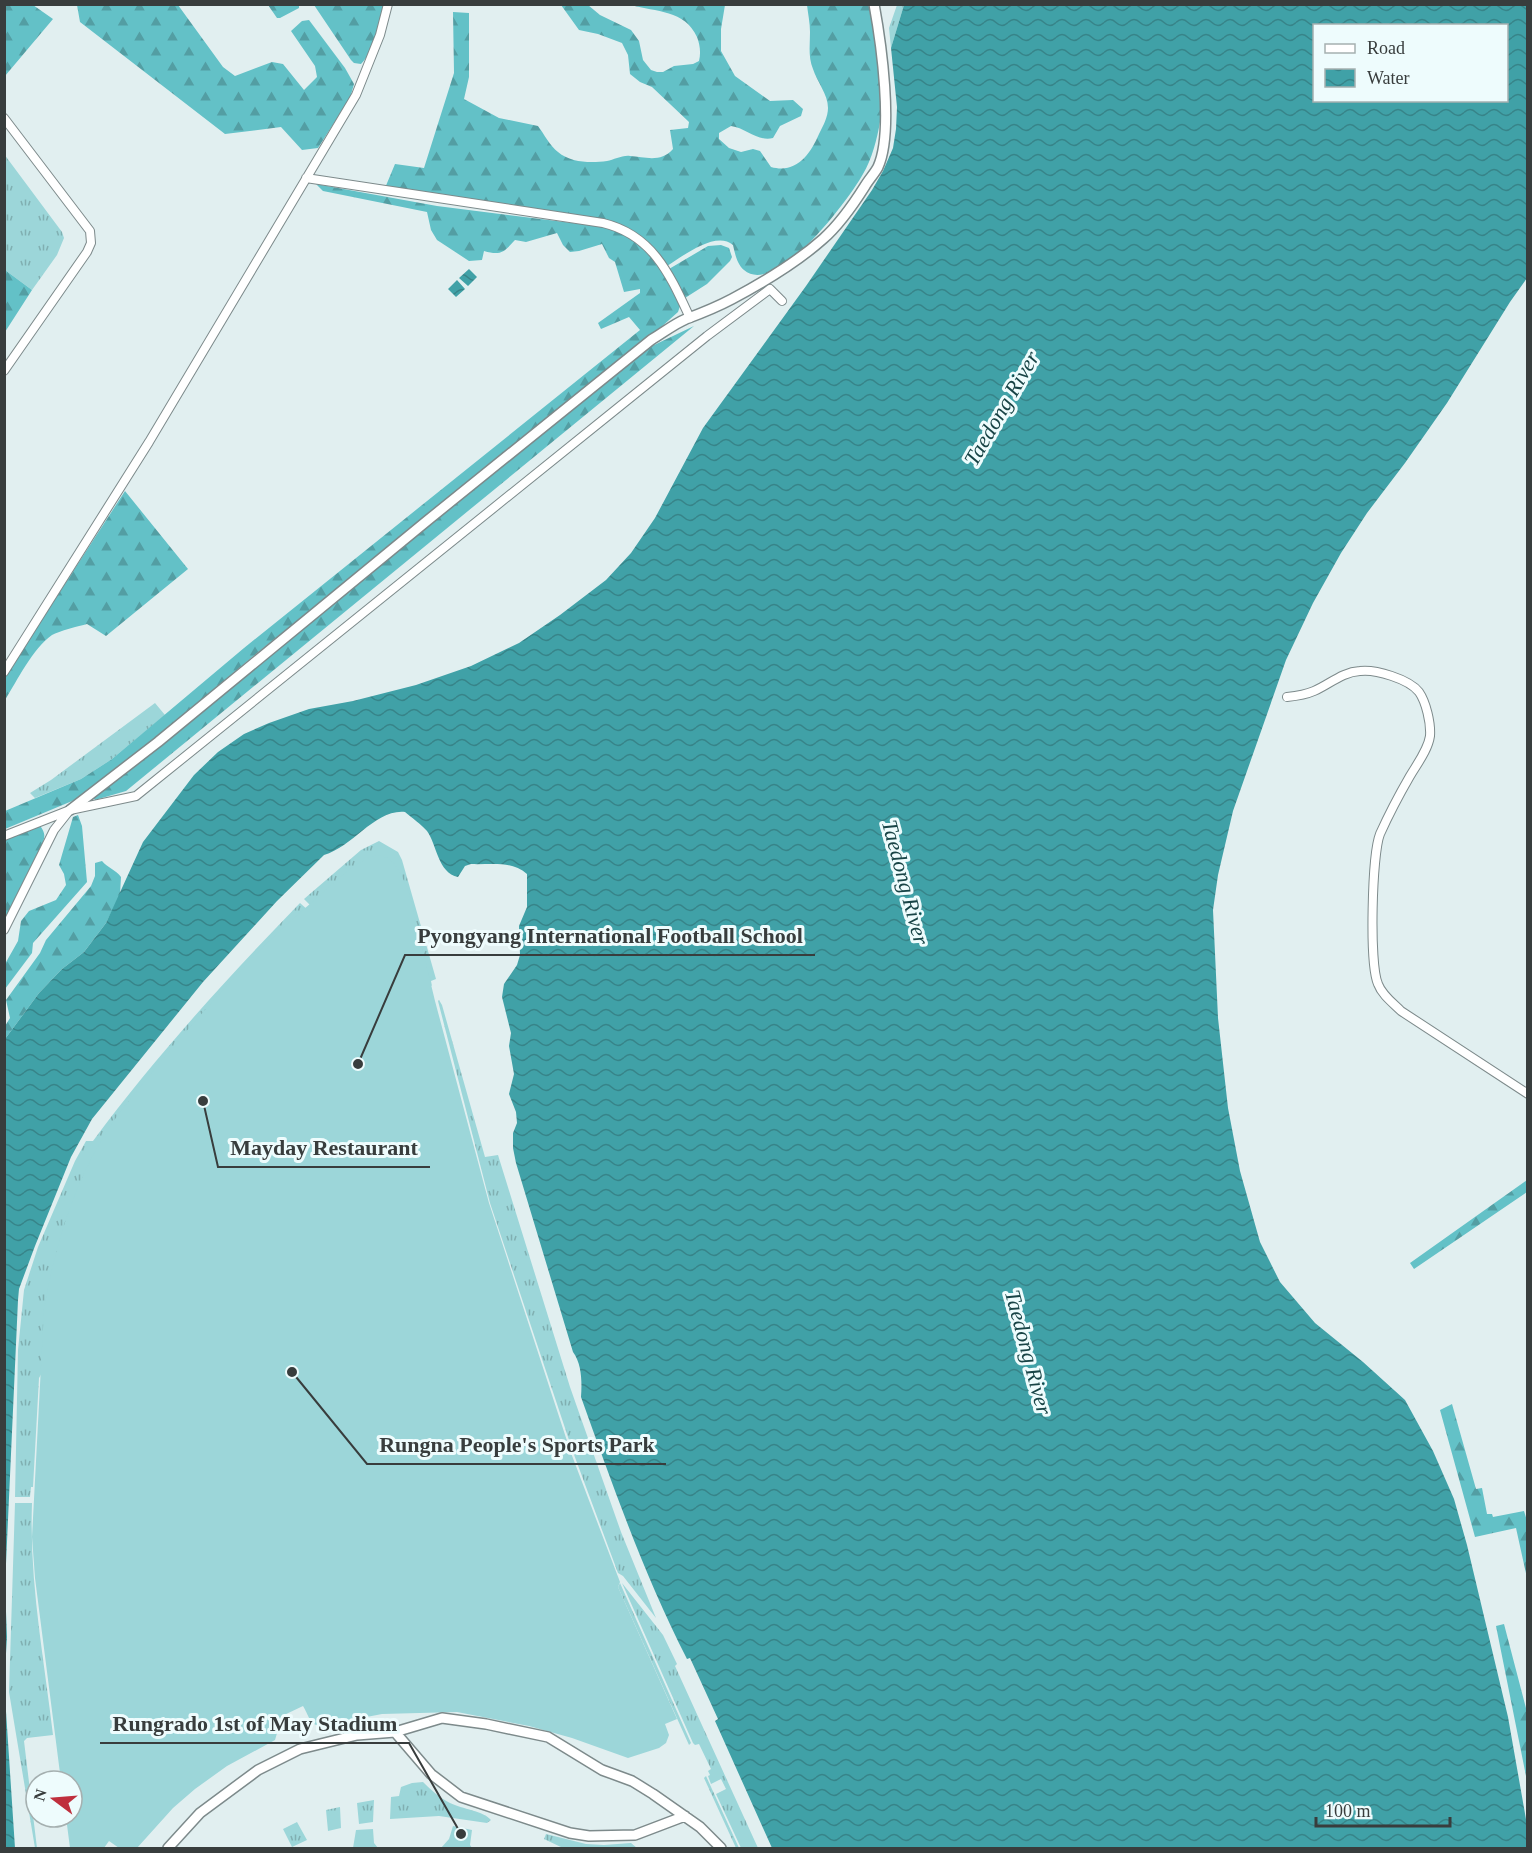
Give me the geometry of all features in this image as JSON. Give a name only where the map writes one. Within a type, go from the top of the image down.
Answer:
[{"type":"street","points":[[4,672],[149,442],[356,95],[380,35],[388,4]]},
{"type":"street","points":[[4,930],[54,830],[70,810],[158,742],[428,519],[651,340],[690,318],[732,299],[784,269],[824,239],[841,221],[878,167],[885,132],[880,36],[874,4]]},
{"type":"street","points":[[4,118],[90,231],[92,237],[87,252],[4,371]]},
{"type":"street","points":[[306,178],[603,223],[624,229],[647,245],[661,263],[690,318]]},
{"type":"street","points":[[4,836],[70,810],[136,796],[707,336],[770,289],[782,301]]},
{"type":"street","points":[[1287,697],[1302,696],[1339,676],[1360,670],[1391,675],[1418,691],[1430,726],[1428,744],[1388,817],[1379,837],[1375,855],[1373,956],[1377,982],[1384,994],[1401,1011],[1527,1094]]},
{"type":"street","points":[[168,1848],[200,1814],[258,1770],[300,1749],[357,1735],[395,1732],[442,1718],[486,1724],[548,1737],[602,1770],[639,1785],[700,1827],[721,1848]]},
{"type":"street","points":[[395,1732],[431,1774],[454,1793],[471,1802],[570,1833],[589,1836],[635,1835],[685,1816]]},
{"type":"green space","points":[[5,4],[33,5],[53,19],[5,76]]},
{"type":"green space","points":[[77,5],[178,5],[223,67],[235,76],[272,62],[283,64],[304,90],[317,77],[315,66],[291,31],[302,21],[309,20],[345,68],[354,84],[350,98],[318,148],[302,150],[281,127],[225,134],[80,22]]},
{"type":"green space","points":[[268,5],[299,5],[299,8],[277,18]]},
{"type":"green space","points":[[314,5],[384,5],[373,44],[361,64],[351,60]]},
{"type":"green space","points":[[561,5],[588,5],[600,15],[631,30],[639,41],[643,60],[651,70],[663,72],[674,66],[699,61],[700,49],[697,37],[692,28],[677,17],[631,5],[725,5],[721,29],[721,51],[735,76],[770,101],[793,100],[803,109],[801,116],[780,126],[773,138],[762,138],[731,126],[719,133],[719,139],[729,148],[741,152],[753,149],[760,151],[771,167],[788,168],[801,161],[811,149],[828,111],[828,103],[810,60],[807,5],[869,5],[882,95],[879,128],[874,149],[863,174],[811,242],[774,270],[758,275],[742,268],[733,245],[726,241],[709,242],[667,266],[645,240],[632,230],[616,223],[385,188],[395,164],[424,168],[454,73],[453,12],[469,13],[469,77],[464,99],[499,118],[538,126],[555,149],[563,156],[575,160],[601,162],[627,156],[658,158],[673,149],[670,130],[688,128],[689,122],[652,87],[640,82],[630,74],[628,55],[622,43],[579,30]]},
{"type":"green space","points":[[897,5],[904,5],[891,48],[889,28]]},
{"type":"green space","points":[[4,154],[62,232],[64,238],[57,255],[32,290],[5,270]]},
{"type":"green space","points":[[316,184],[437,206],[605,227],[623,232],[637,241],[659,267],[680,306],[678,312],[251,658],[155,739],[77,799],[5,829],[5,811],[81,779],[112,759],[244,648],[640,330],[629,317],[601,329],[598,323],[640,293],[640,289],[624,292],[615,262],[609,258],[602,244],[570,252],[563,245],[557,233],[526,242],[515,240],[502,252],[484,251],[482,260],[469,261],[437,240],[431,230],[427,212],[323,191]]},
{"type":"green space","points":[[721,245],[729,248],[732,257],[707,284],[685,298],[669,269],[708,246]]},
{"type":"green space","points":[[5,270],[32,290],[5,332]]},
{"type":"green space","points":[[694,326],[126,791],[95,800],[93,797],[652,346]]},
{"type":"green space","points":[[125,491],[188,569],[106,636],[87,624],[52,635],[32,656],[5,700],[4,678]]},
{"type":"green space","points":[[155,703],[165,715],[112,759],[81,779],[35,798],[30,793],[51,780]]},
{"type":"green space","points":[[78,815],[82,826],[87,882],[33,943],[32,953],[5,989],[5,964],[18,941],[21,921],[29,911],[56,900],[66,885],[59,865],[73,817]]},
{"type":"green space","points":[[41,827],[43,831],[43,842],[5,919],[5,840]]},
{"type":"green space","points":[[379,841],[398,852],[402,860],[436,979],[431,981],[432,986],[313,908],[304,899],[361,850]]},
{"type":"green space","points":[[377,855],[393,862],[409,893],[435,1001],[489,1203],[571,1453],[620,1582],[618,1587],[677,1719],[665,1724],[669,1735],[666,1743],[659,1748],[628,1758],[572,1738],[529,1726],[457,1712],[382,1714],[320,1726],[312,1721],[303,1706],[282,1716],[275,1740],[227,1766],[195,1789],[173,1808],[137,1848],[119,1848],[109,1841],[104,1848],[70,1848],[68,1829],[84,1829],[84,1769],[59,1769],[35,1578],[32,1537],[44,1309],[65,1222],[90,1160],[108,1130],[182,1036],[277,934],[345,873]]},
{"type":"green space","points":[[102,861],[121,877],[120,895],[106,923],[84,952],[62,969],[39,993],[5,1039],[5,1026],[10,1018],[6,1000],[40,953],[46,940],[91,886],[95,876],[95,863]]},
{"type":"green space","points":[[300,903],[309,911],[39,1378],[33,1487],[31,1487],[30,1497],[15,1497],[18,1350],[24,1290],[38,1247],[75,1161],[86,1141],[93,1141],[193,1018]]},
{"type":"green space","points":[[439,1000],[485,1157],[498,1155],[570,1387],[621,1532],[656,1618],[623,1576],[618,1573],[573,1452],[490,1203]]},
{"type":"green space","points":[[1527,1180],[1527,1192],[1414,1269],[1410,1263]]},
{"type":"green space","points":[[1452,1404],[1476,1489],[1482,1488],[1487,1514],[1492,1514],[1493,1517],[1524,1511],[1528,1524],[1527,1578],[1516,1528],[1475,1537],[1440,1410]]},
{"type":"green space","points":[[15,1503],[32,1503],[35,1590],[53,1735],[27,1738],[24,1741],[27,1769],[24,1769],[24,1782],[9,1692]]},
{"type":"green space","points":[[620,1583],[691,1743],[689,1745],[618,1587]]},
{"type":"green space","points":[[622,1583],[663,1635],[758,1848],[741,1848],[716,1794],[726,1789],[721,1779],[711,1784],[708,1771],[711,1769],[699,1744],[693,1743]]},
{"type":"green space","points":[[1504,1624],[1527,1712],[1527,1781],[1496,1626]]},
{"type":"green space","points":[[706,1776],[739,1848],[736,1848],[704,1778]]},
{"type":"green space","points":[[423,1782],[446,1801],[483,1814],[491,1820],[487,1823],[439,1816],[390,1819],[391,1797],[399,1796],[401,1787]]},
{"type":"green space","points":[[374,1800],[373,1822],[359,1824],[357,1803]]},
{"type":"green space","points":[[340,1807],[341,1828],[328,1831],[326,1810]]},
{"type":"green space","points":[[297,1822],[307,1840],[292,1847],[283,1829]]},
{"type":"green space","points":[[453,1826],[472,1830],[470,1845],[472,1848],[441,1848],[449,1839]]},
{"type":"green space","points":[[32,1829],[35,1829],[37,1848],[35,1848]]},
{"type":"green space","points":[[373,1829],[374,1843],[378,1848],[353,1848],[356,1830]]},
{"type":"green space","points":[[546,1834],[586,1844],[631,1843],[637,1848],[563,1848],[544,1839]]},
{"type":"water","name":"Taedong River","points":[[904,5],[1527,5],[1527,278],[1447,403],[1367,513],[1313,603],[1286,660],[1233,811],[1218,875],[1213,910],[1218,1018],[1228,1108],[1240,1171],[1260,1242],[1280,1282],[1315,1323],[1405,1400],[1433,1451],[1454,1499],[1467,1545],[1508,1717],[1527,1825],[1527,1848],[772,1848],[715,1721],[718,1719],[690,1658],[687,1659],[671,1627],[617,1497],[581,1397],[580,1368],[573,1352],[516,1163],[513,1133],[517,1123],[516,1112],[509,1094],[514,1074],[509,1046],[511,1033],[502,997],[504,984],[517,965],[520,955],[519,926],[527,907],[527,874],[508,865],[471,864],[465,866],[458,877],[451,874],[442,864],[427,831],[405,812],[384,816],[335,851],[324,855],[277,901],[203,982],[92,1119],[71,1157],[19,1289],[5,1586],[5,1039],[39,993],[62,969],[84,952],[106,923],[143,842],[194,775],[218,752],[244,734],[269,723],[309,709],[353,701],[416,685],[471,666],[519,643],[606,580],[631,553],[655,518],[703,428],[806,286],[883,171],[893,148],[896,129],[897,107],[891,48]]},
{"type":"water","points":[[469,269],[477,277],[468,286],[459,278]]},
{"type":"water","points":[[457,280],[465,289],[456,297],[448,289]]},
{"type":"water","points":[[5,1586],[7,1637],[5,1670]]},
{"type":"water","points":[[5,1696],[15,1848],[5,1848]]},
{"type":"place","name":"Pyongyang International Football School","points":[[358,1064]]},
{"type":"place","name":"Mayday Restaurant","points":[[203,1101]]},
{"type":"place","name":"Rungna People's Sports Park","points":[[292,1372]]},
{"type":"place","name":"Rungrado 1st of May Stadium","points":[[461,1834]]}]
